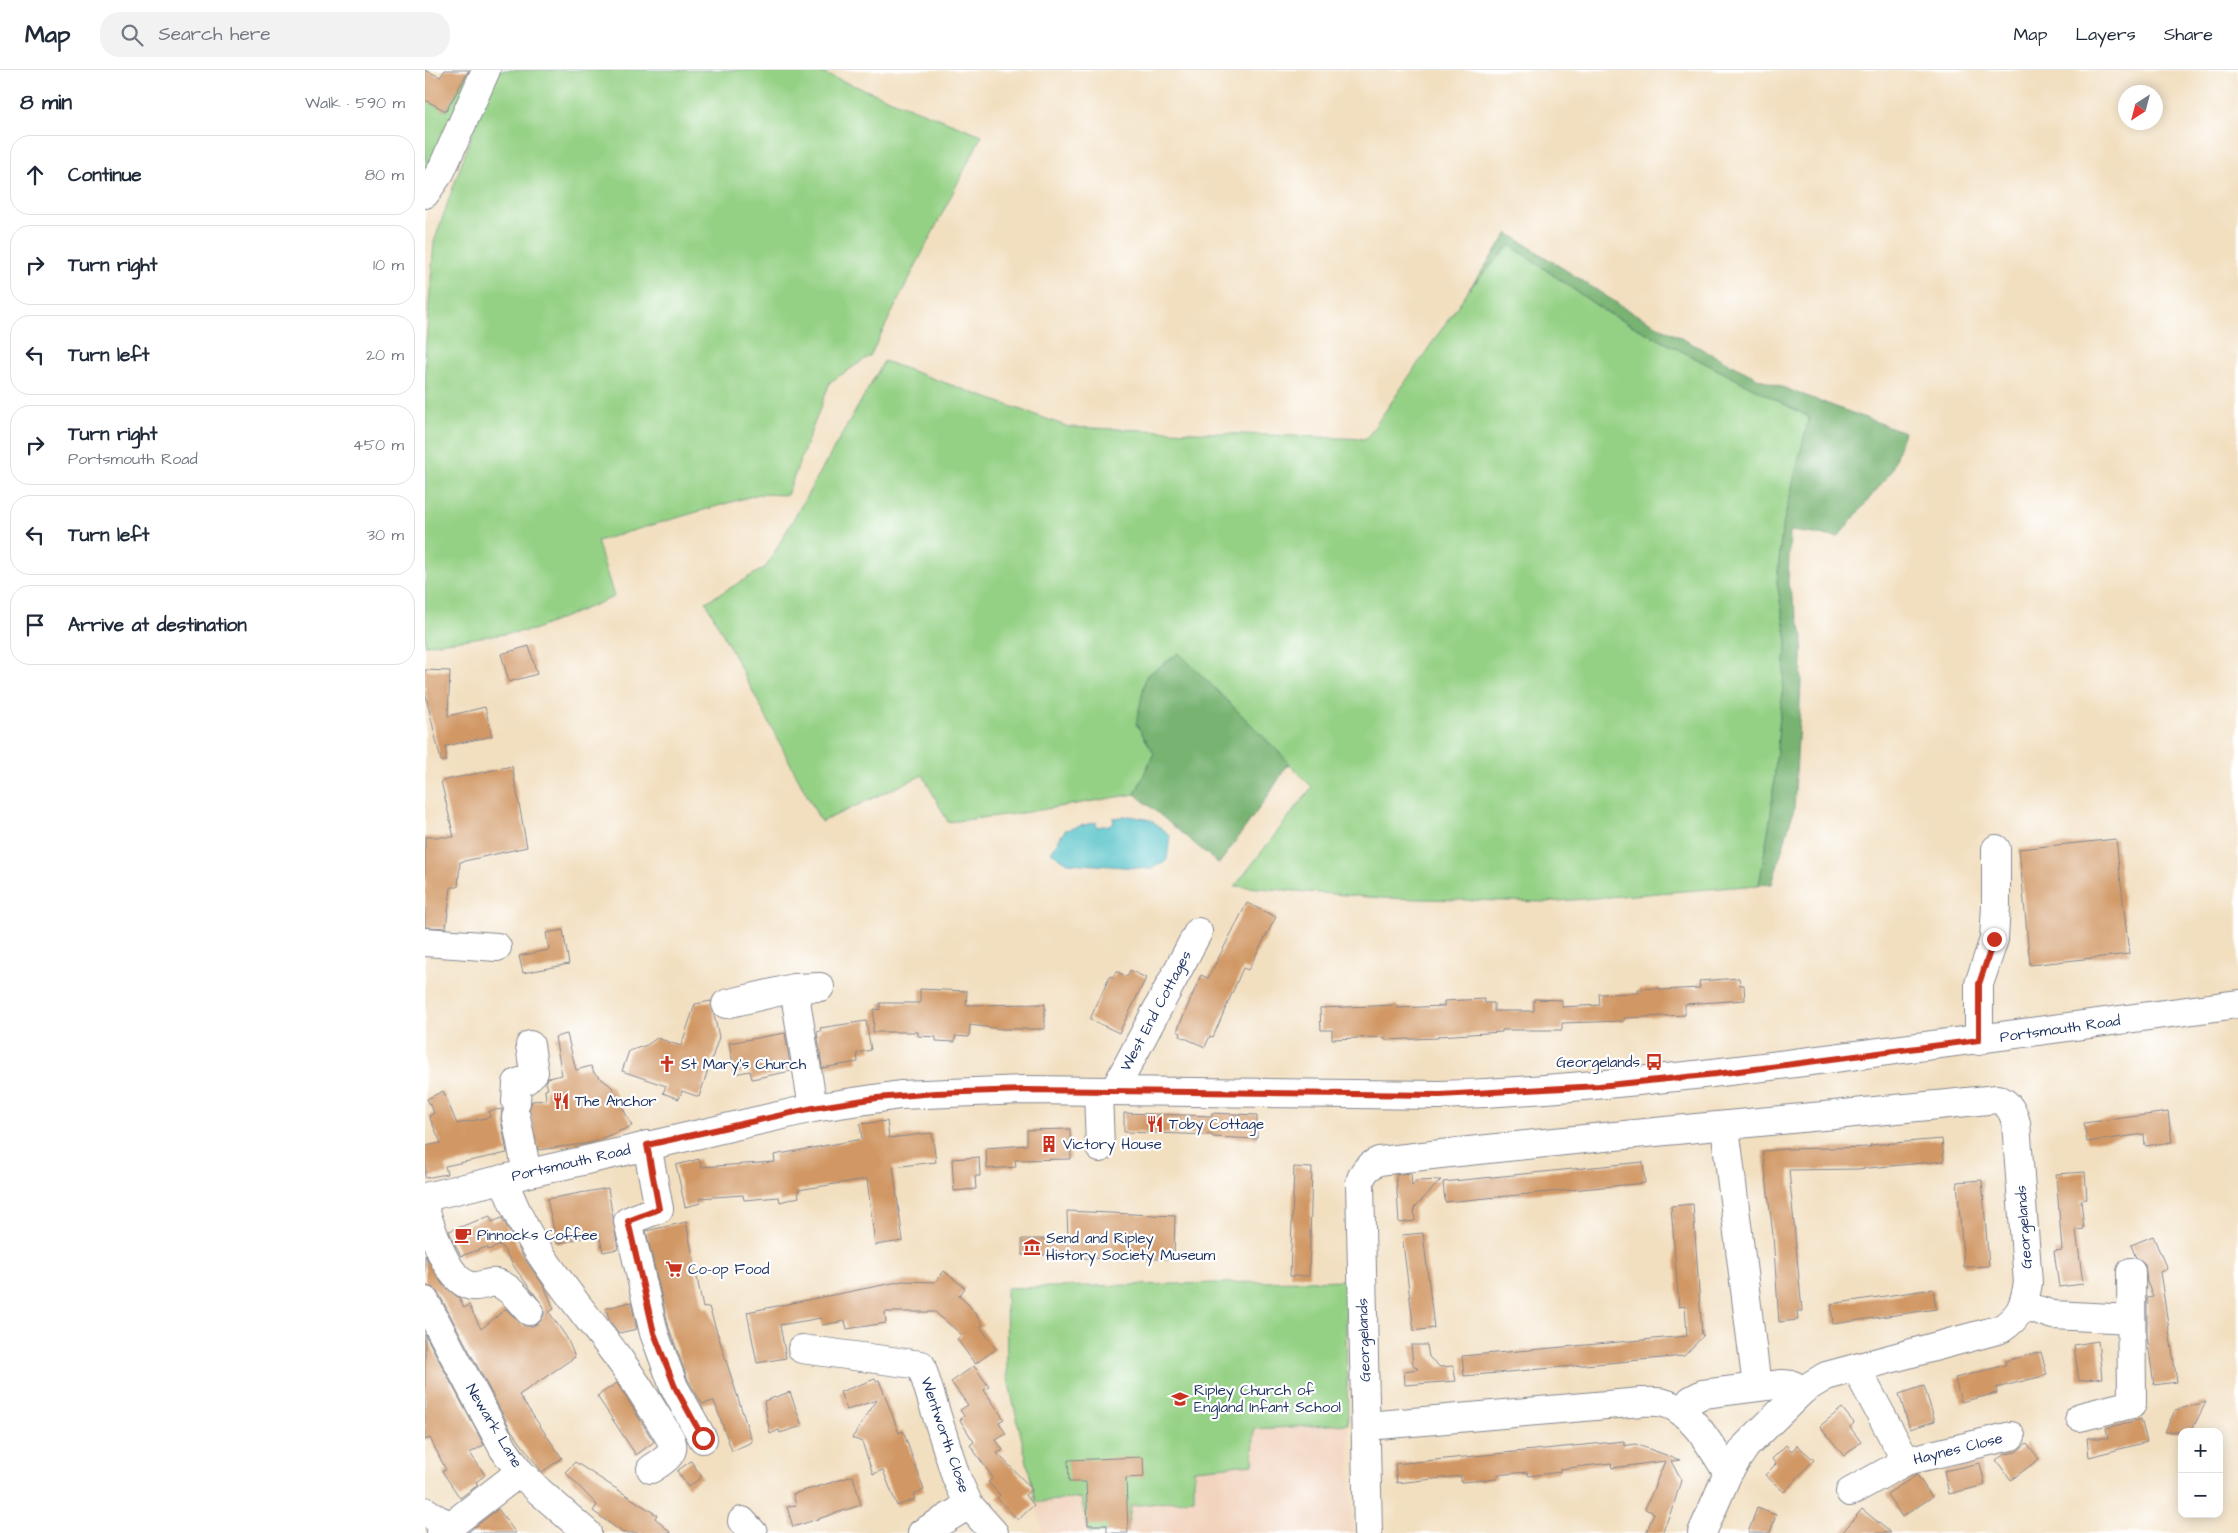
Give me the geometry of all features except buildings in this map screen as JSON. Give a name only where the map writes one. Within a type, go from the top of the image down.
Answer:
[{"type":"street","points":[[425,194],[441,171],[486,70]]},
{"type":"street","points":[[1979,1040],[1979,984],[1994,939],[1997,906],[1995,849]]},
{"type":"street","name":"West End Cottages","points":[[1106,1091],[1198,932]]},
{"type":"street","points":[[425,942],[497,947]]},
{"type":"street","points":[[726,1004],[807,988],[813,1108]]},
{"type":"street","name":"Portsmouth Road","points":[[425,1198],[813,1108],[877,1098],[935,1093],[1025,1090],[1431,1095],[1509,1093],[1716,1074],[2238,1004]]},
{"type":"street","points":[[529,1045],[534,1072],[526,1080],[517,1083],[515,1176],[510,1198],[537,1251],[616,1354],[671,1438],[673,1445],[669,1457],[651,1468]]},
{"type":"street","points":[[1100,1148],[1106,1091]]},
{"type":"street","name":"Georgelands","points":[[1368,1533],[1360,1183],[1367,1169],[1379,1161],[1558,1140],[2002,1100],[2011,1109],[2016,1123],[2028,1283],[2023,1305],[2017,1317],[2001,1329],[1826,1376],[1803,1390],[1746,1446],[1728,1473],[1702,1533]]},
{"type":"street","points":[[1725,1126],[1757,1387]]},
{"type":"street","points":[[647,1145],[659,1209],[628,1221],[654,1333],[675,1387],[703,1438]]},
{"type":"street","points":[[425,1210],[441,1251],[457,1278],[471,1286],[492,1282],[499,1283],[508,1289],[529,1311]]},
{"type":"street","points":[[2080,1417],[2132,1404],[2131,1272]]},
{"type":"street","name":"Newark Lane","points":[[425,1301],[503,1448],[520,1472],[539,1492],[587,1533]]},
{"type":"street","points":[[2023,1305],[2053,1315],[2131,1319]]},
{"type":"street","name":"Wentworth Close","points":[[802,1349],[921,1365],[956,1477],[969,1505],[994,1533]]},
{"type":"street","name":"Haynes Close","points":[[1856,1368],[1906,1461]]},
{"type":"street","points":[[1682,1412],[1696,1396],[1782,1384],[1793,1385],[1803,1390]]},
{"type":"street","points":[[1367,1426],[1641,1402],[1664,1403],[1682,1412],[1702,1432],[1728,1473]]},
{"type":"street","name":"Haynes Close","points":[[1850,1492],[1906,1461],[2011,1436]]},
{"type":"street","points":[[425,1511],[446,1529],[520,1472]]},
{"type":"street","name":"Wentworth Close","points":[[922,1533],[969,1505]]},
{"type":"shaded area","name":"Ripley Church of England Infant School","points":[[1345,1280],[1348,1424],[1353,1533],[1043,1533],[1007,1375],[1006,1288]]},
{"type":"green space","points":[[469,70],[474,70],[427,172],[425,170],[425,100],[446,111]]},
{"type":"green space","points":[[494,70],[814,70],[982,135],[870,356],[830,382],[787,495],[759,494],[597,541],[614,597],[533,630],[425,645],[425,353],[434,242]]},
{"type":"green space","points":[[1508,233],[1626,309],[1757,378],[1904,432],[1891,472],[1838,537],[1790,531],[1788,584],[1803,637],[1800,703],[1794,809],[1772,884],[1759,885],[1771,814],[1787,641],[1777,582],[1782,529],[1809,417],[1606,312],[1510,245],[1470,288]]},
{"type":"green space","points":[[1510,245],[1606,312],[1809,417],[1782,529],[1777,583],[1787,641],[1771,814],[1759,885],[1546,902],[1381,898],[1235,886],[1312,787],[1179,654],[1136,724],[1154,753],[1135,794],[1022,813],[948,822],[923,775],[821,822],[706,602],[766,567],[884,361],[1069,427],[1366,439],[1470,288]]},
{"type":"green space","points":[[1179,653],[1289,762],[1270,793],[1219,864],[1135,794],[1154,753],[1136,724],[1146,676]]},
{"type":"green space","name":"Ripley Church of England Infant School","points":[[1345,1280],[1348,1424],[1254,1429],[1253,1464],[1194,1469],[1194,1499],[1131,1506],[1127,1531],[1089,1533],[1081,1498],[1036,1502],[1007,1375],[1006,1288]]},
{"type":"water","points":[[1130,816],[1151,820],[1170,835],[1167,860],[1151,869],[1068,863],[1051,852],[1065,830],[1096,822],[1097,827],[1114,824],[1113,818]]},
{"type":"place","name":"Georgelands","points":[[1654,1062]]},
{"type":"place","name":"St Mary's Church","points":[[667,1064]]},
{"type":"place","name":"The Anchor","points":[[561,1101]]},
{"type":"place","name":"Toby Cottage","points":[[1155,1124]]},
{"type":"place","name":"Victory House","points":[[1049,1144]]},
{"type":"place","name":"Pinnocks Coffee","points":[[463,1235]]},
{"type":"place","name":"Send and Ripley History Society Museum","points":[[1032,1247]]},
{"type":"place","name":"Co-op Food","points":[[674,1269]]},
{"type":"place","name":"Ripley Church of England Infant School","points":[[1180,1399]]},
{"type":"route","points":[[703,1438],[675,1387],[654,1333],[628,1221],[659,1209],[647,1145],[813,1108],[900,1095],[1025,1090],[1440,1095],[1509,1093],[1716,1074],[1979,1040],[1979,984],[1994,939]]}]
